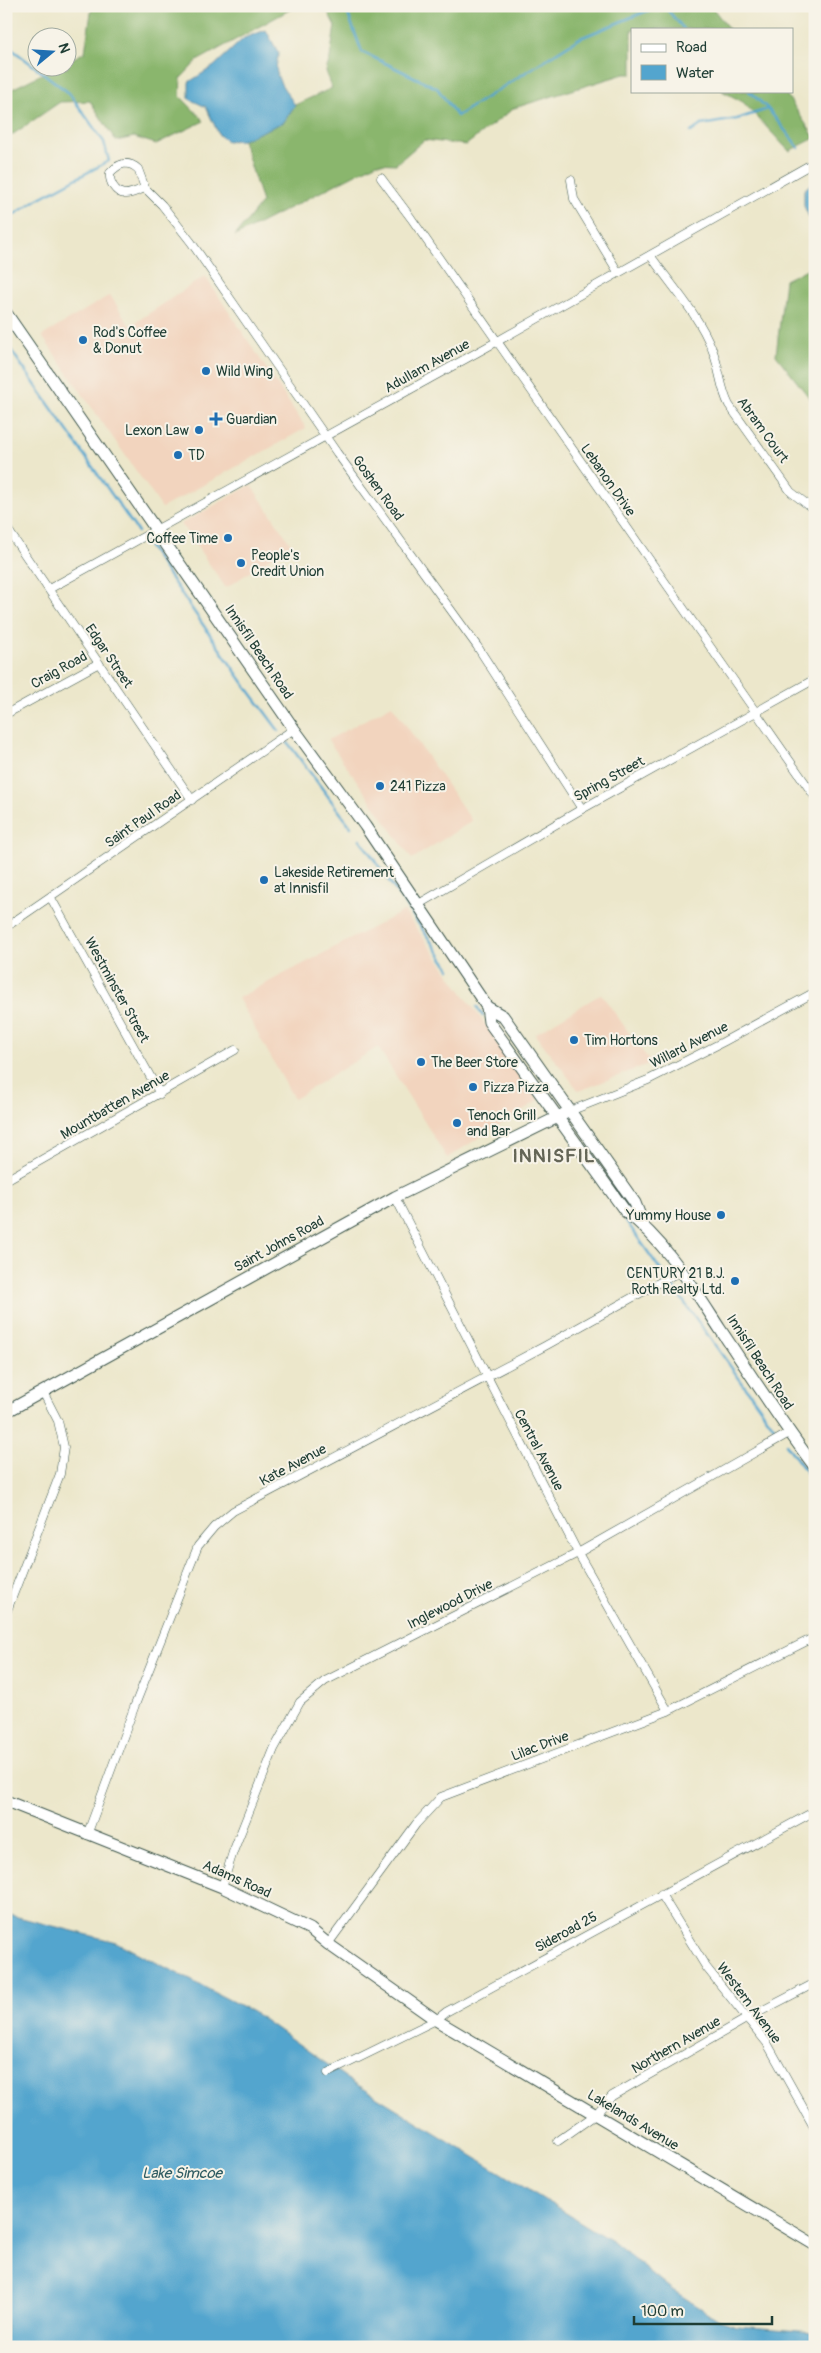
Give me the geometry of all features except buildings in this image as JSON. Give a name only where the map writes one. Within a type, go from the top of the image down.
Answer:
[{"type":"main road","name":"Innisfil Beach Road","points":[[6,313],[294,729],[365,826],[487,1006],[503,1016],[635,1202],[644,1226]]},
{"type":"main road","name":"Innisfil Beach Road","points":[[487,1006],[489,1022],[625,1211],[644,1226],[682,1270],[789,1433],[815,1467]]},
{"type":"main road","name":"Saint Johns Road","points":[[6,1412],[395,1197],[570,1111]]},
{"type":"main road","name":"Adams Road","points":[[6,1801],[87,1835],[222,1887],[310,1929],[328,1944],[436,2020]]},
{"type":"main road","name":"Lakelands Avenue","points":[[436,2020],[815,2245]]},
{"type":"street","name":"Adullam Avenue","points":[[49,589],[496,342],[815,162]]},
{"type":"street","name":"Goshen Road","points":[[145,188],[126,194],[118,191],[111,184],[110,173],[117,165],[127,163],[134,166],[141,174],[145,188],[162,205],[191,242],[326,436],[477,646],[582,809]]},
{"type":"street","name":"Lebanon Drive","points":[[381,178],[815,797]]},
{"type":"street","points":[[571,180],[574,199],[618,272]]},
{"type":"street","name":"Abram Court","points":[[650,255],[705,333],[713,350],[724,396],[729,406],[792,492],[812,508]]},
{"type":"street","name":"Edgar Street","points":[[6,526],[192,800]]},
{"type":"street","name":"Craig Road","points":[[6,714],[99,663]]},
{"type":"street","name":"Spring Street","points":[[417,905],[582,809],[815,679]]},
{"type":"street","name":"Saint Paul Road","points":[[6,927],[51,898],[294,729]]},
{"type":"street","name":"Westminster Street","points":[[51,898],[160,1094]]},
{"type":"street","name":"Willard Avenue","points":[[570,1111],[648,1080],[815,992]]},
{"type":"street","name":"Mountbatten Avenue","points":[[6,1180],[235,1050]]},
{"type":"street","name":"Central Avenue","points":[[395,1197],[578,1552],[668,1711]]},
{"type":"street","name":"Kate Avenue","points":[[87,1835],[134,1705],[198,1546],[214,1527],[233,1511],[545,1346],[682,1270]]},
{"type":"street","points":[[6,1613],[60,1474],[64,1447],[58,1422],[43,1392]]},
{"type":"street","name":"Inglewood Drive","points":[[222,1887],[233,1852],[274,1749],[300,1702],[325,1681],[578,1552],[789,1433]]},
{"type":"street","name":"Lilac Drive","points":[[328,1944],[416,1824],[441,1797],[668,1711],[815,1637]]},
{"type":"street","name":"Sideroad 25","points":[[328,2073],[436,2020],[446,2012],[815,1811]]},
{"type":"street","name":"Western Avenue","points":[[661,1894],[706,1967],[766,2043],[815,2129]]},
{"type":"street","name":"Northern Avenue","points":[[558,2141],[595,2116],[612,2096],[746,2019],[815,1983]]},
{"type":"shaded area","points":[[205,276],[306,428],[162,508],[42,336],[110,295],[130,326]]},
{"type":"shaded area","points":[[251,485],[291,544],[226,588],[181,524]]},
{"type":"shaded area","points":[[392,705],[472,821],[412,859],[328,740]]},
{"type":"shaded area","points":[[404,911],[539,1100],[447,1158],[378,1047],[294,1099],[238,998]]},
{"type":"shaded area","points":[[601,994],[651,1063],[579,1091],[535,1034]]},
{"type":"green space","points":[[92,6],[316,6],[291,9],[197,61],[181,78],[180,96],[204,121],[156,144],[134,137],[116,141],[90,101],[60,102],[6,139],[6,92],[34,78],[78,78],[78,56],[85,52]]},
{"type":"green space","points":[[325,6],[376,6],[382,12],[401,6],[711,6],[728,28],[631,28],[631,74],[624,74],[514,108],[466,145],[424,140],[396,164],[377,163],[235,236],[262,202],[243,140],[284,122],[295,105],[332,88],[326,71],[335,26]]},
{"type":"green space","points":[[724,92],[785,92],[815,138],[789,151],[743,102]]},
{"type":"green space","points":[[815,265],[815,405],[776,355],[785,280]]},
{"type":"water","points":[[266,30],[279,54],[276,69],[277,75],[295,105],[284,122],[243,140],[227,141],[219,135],[206,107],[189,99],[189,82],[214,66],[244,38]]},
{"type":"water","points":[[815,180],[815,230],[804,206],[804,190]]},
{"type":"water","name":"Lake Simcoe","points":[[6,1914],[116,1942],[253,2012],[348,2079],[613,2242],[671,2289],[719,2320],[737,2326],[813,2332],[815,2333],[815,2347],[6,2347]]},
{"type":"waterway","points":[[345,6],[362,52],[437,88],[457,116],[578,39],[659,6]]},
{"type":"waterway","points":[[664,6],[683,28]]},
{"type":"waterway","points":[[6,220],[38,199],[109,161],[104,142],[69,93],[9,47]]},
{"type":"waterway","points":[[750,92],[768,109],[799,148]]},
{"type":"waterway","points":[[691,132],[701,125],[737,119],[768,109]]},
{"type":"waterway","points":[[6,343],[138,532]]},
{"type":"waterway","points":[[147,544],[279,731]]},
{"type":"waterway","points":[[288,743],[351,827]]},
{"type":"waterway","points":[[360,839],[450,969]]},
{"type":"waterway","points":[[477,1007],[483,1016]]},
{"type":"waterway","points":[[622,1215],[662,1272]]},
{"type":"waterway","points":[[671,1284],[777,1431]]},
{"type":"waterway","points":[[786,1444],[815,1484]]},
{"type":"place","name":"Rod's Coffee & Donut","points":[[83,340]]},
{"type":"place","name":"Wild Wing","points":[[206,371]]},
{"type":"place","name":"Guardian","points":[[216,419]]},
{"type":"place","name":"Lexon Law","points":[[199,430]]},
{"type":"place","name":"TD","points":[[178,455]]},
{"type":"place","name":"Coffee Time","points":[[228,538]]},
{"type":"place","name":"People's Credit Union","points":[[241,563]]},
{"type":"place","name":"241 Pizza","points":[[380,786]]},
{"type":"place","name":"Lakeside Retirement at Innisfil","points":[[264,880]]},
{"type":"place","name":"Tim Hortons","points":[[574,1040]]},
{"type":"place","name":"The Beer Store","points":[[421,1062]]},
{"type":"place","name":"Pizza Pizza","points":[[473,1087]]},
{"type":"place","name":"Tenoch Grill and Bar","points":[[457,1123]]},
{"type":"place","name":"Yummy House","points":[[721,1215]]},
{"type":"place","name":"CENTURY 21 B.J. Roth Realty Ltd.","points":[[735,1281]]},
{"type":"district","name":"INNISFIL","points":[[554,1156]]}]
